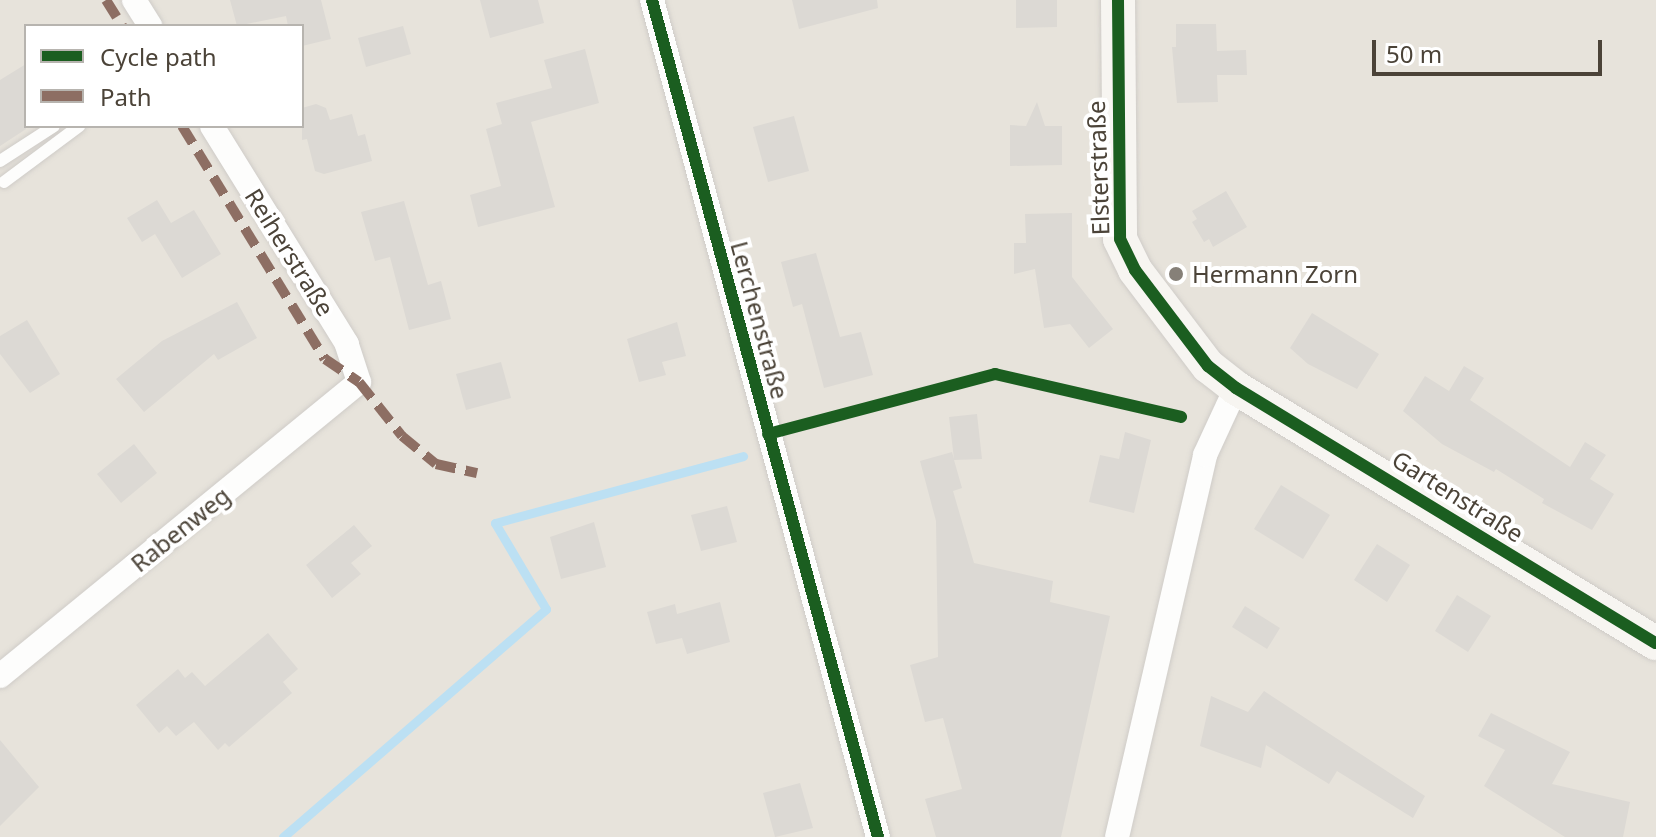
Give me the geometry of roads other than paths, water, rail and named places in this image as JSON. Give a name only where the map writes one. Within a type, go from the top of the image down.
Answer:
[{"type":"street","points":[[134,0],[149,24]]},
{"type":"street","name":"Lerchenstraße","points":[[652,0],[878,837]]},
{"type":"street","name":"Elsterstraße","points":[[1118,0],[1120,239],[1135,270],[1208,366],[1236,388]]},
{"type":"street","name":"Reiherstraße","points":[[213,128],[347,344],[359,382]]},
{"type":"street","name":"Rabenweg","points":[[0,676],[359,382]]},
{"type":"street","points":[[1117,837],[1205,455],[1236,388]]},
{"type":"street","name":"Gartenstraße","points":[[1236,388],[1656,643]]},
{"type":"lane","points":[[0,161],[51,128]]},
{"type":"lane","points":[[4,182],[76,128]]},
{"type":"waterway","points":[[283,837],[546,609],[495,523],[743,456]]},
{"type":"place","name":"Hermann Zorn","points":[[1176,274]]}]
